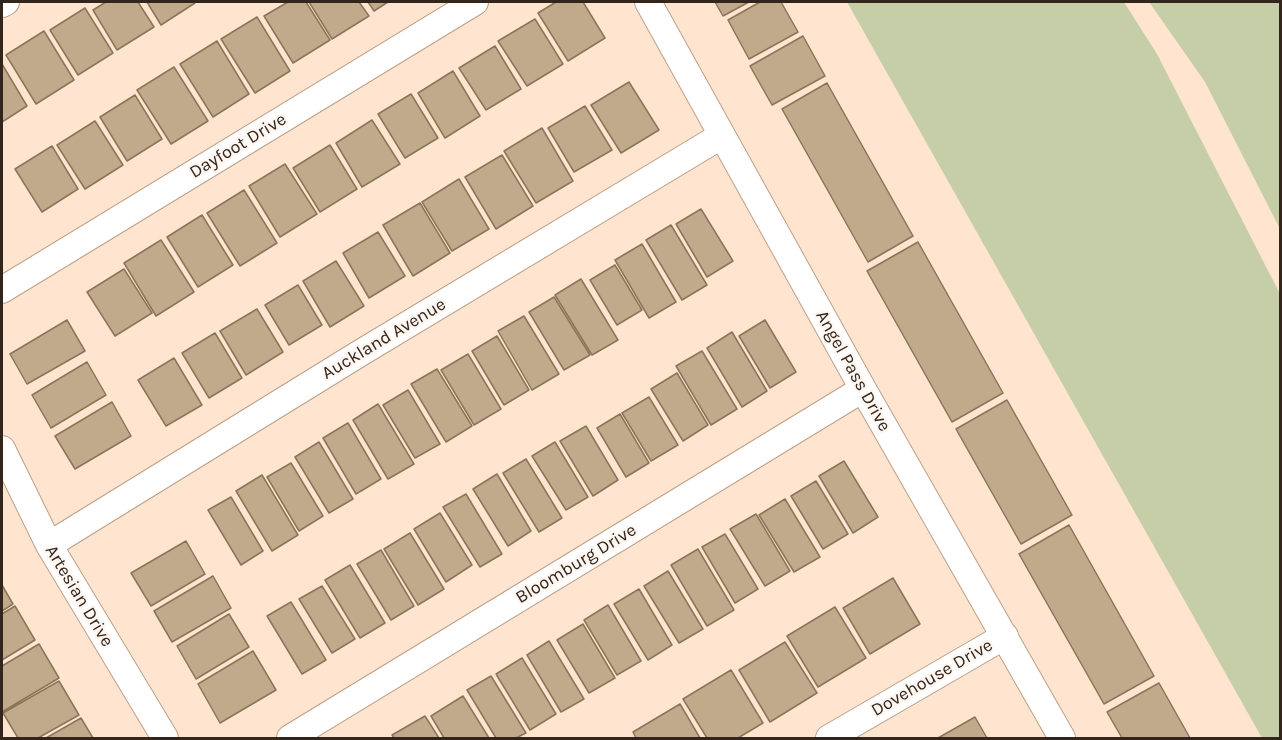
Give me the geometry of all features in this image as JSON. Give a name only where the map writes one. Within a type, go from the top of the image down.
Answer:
[{"type":"street","points":[[2,4],[6,2]]},
{"type":"street","name":"Dayfoot Drive","points":[[2,290],[475,2]]},
{"type":"street","name":"Angel Pass Drive","points":[[648,2],[862,389],[1062,738]]},
{"type":"street","name":"Auckland Avenue","points":[[49,545],[362,352],[721,136]]},
{"type":"street","name":"Bloomburg Drive","points":[[290,738],[862,389]]},
{"type":"street","name":"Artesian Drive","points":[[2,449],[49,545],[165,738]]},
{"type":"street","name":"Dovehouse Drive","points":[[829,738],[1005,636]]},
{"type":"green space","points":[[847,2],[1124,2],[1157,54],[1280,294],[1280,738],[1262,738]]},
{"type":"green space","points":[[1149,2],[1280,2],[1280,229],[1205,82]]},
{"type":"building","points":[[106,2],[138,2],[154,27],[117,50],[93,10]]},
{"type":"building","points":[[147,2],[195,2],[195,3],[161,25]]},
{"type":"building","points":[[288,2],[306,2],[330,40],[293,63],[264,16]]},
{"type":"building","points":[[309,2],[359,2],[369,16],[332,39]]},
{"type":"building","points":[[368,2],[388,2],[374,11]]},
{"type":"building","points":[[556,2],[583,2],[605,38],[568,61],[538,13]]},
{"type":"building","points":[[715,2],[749,2],[723,16]]},
{"type":"building","points":[[760,2],[781,2],[798,32],[749,59],[728,20]]},
{"type":"building","points":[[85,8],[113,53],[78,75],[50,30]]},
{"type":"building","points":[[257,17],[290,71],[255,93],[221,39]]},
{"type":"building","points":[[535,19],[563,64],[527,86],[498,41]]},
{"type":"building","points":[[44,31],[74,80],[36,104],[6,55]]},
{"type":"building","points":[[803,36],[825,76],[772,105],[750,66]]},
{"type":"building","points":[[217,41],[249,94],[213,117],[180,64]]},
{"type":"building","points":[[495,46],[521,89],[486,110],[459,68]]},
{"type":"building","points":[[2,64],[27,106],[2,122]]},
{"type":"building","points":[[174,67],[208,121],[171,144],[137,90]]},
{"type":"building","points":[[453,71],[480,116],[445,138],[418,93]]},
{"type":"building","points":[[629,82],[659,130],[621,153],[591,105]]},
{"type":"building","points":[[827,83],[913,236],[868,262],[782,109]]},
{"type":"building","points":[[411,94],[438,138],[405,158],[378,114]]},
{"type":"building","points":[[135,95],[162,139],[127,161],[100,117]]},
{"type":"building","points":[[585,106],[612,150],[574,172],[548,128]]},
{"type":"building","points":[[372,120],[400,164],[362,187],[336,143]]},
{"type":"building","points":[[95,121],[123,165],[85,189],[57,145]]},
{"type":"building","points":[[542,128],[573,181],[536,203],[504,151]]},
{"type":"building","points":[[330,145],[357,189],[320,212],[293,168]]},
{"type":"building","points":[[52,146],[78,189],[42,212],[15,169]]},
{"type":"building","points":[[502,155],[533,206],[496,229],[465,177]]},
{"type":"building","points":[[285,164],[317,214],[280,237],[249,186]]},
{"type":"building","points":[[459,179],[489,229],[452,251],[422,202]]},
{"type":"building","points":[[244,190],[277,243],[240,266],[207,213]]},
{"type":"building","points":[[420,203],[450,253],[413,276],[383,225]]},
{"type":"building","points":[[701,209],[733,261],[707,277],[676,224]]},
{"type":"building","points":[[202,215],[233,265],[198,287],[167,237]]},
{"type":"building","points":[[671,225],[707,285],[682,300],[646,240]]},
{"type":"building","points":[[378,232],[405,276],[369,298],[343,253]]},
{"type":"building","points":[[161,240],[194,292],[156,316],[124,263]]},
{"type":"building","points":[[918,242],[1003,393],[952,422],[867,271]]},
{"type":"building","points":[[642,244],[676,302],[649,318],[615,260]]},
{"type":"building","points":[[336,261],[364,306],[330,327],[303,281]]},
{"type":"building","points":[[615,265],[642,310],[617,325],[590,280]]},
{"type":"building","points":[[124,269],[152,313],[115,336],[87,292]]},
{"type":"building","points":[[581,279],[618,340],[592,355],[555,295]]},
{"type":"building","points":[[298,285],[322,325],[289,345],[265,305]]},
{"type":"building","points":[[554,297],[590,355],[564,370],[529,312]]},
{"type":"building","points":[[257,309],[283,352],[246,375],[220,331]]},
{"type":"building","points":[[524,316],[559,374],[532,390],[498,331]]},
{"type":"building","points":[[67,320],[85,351],[27,384],[10,354]]},
{"type":"building","points":[[765,320],[796,372],[770,388],[739,336]]},
{"type":"building","points":[[732,332],[767,391],[742,407],[707,348]]},
{"type":"building","points":[[215,333],[242,378],[209,398],[182,353]]},
{"type":"building","points":[[497,336],[529,390],[504,405],[472,351]]},
{"type":"building","points":[[702,351],[737,409],[711,425],[676,366]]},
{"type":"building","points":[[468,354],[501,409],[474,425],[441,370]]},
{"type":"building","points":[[174,358],[202,405],[166,426],[138,380]]},
{"type":"building","points":[[87,362],[106,395],[51,428],[32,395]]},
{"type":"building","points":[[437,369],[472,426],[446,442],[411,384]]},
{"type":"building","points":[[677,373],[708,425],[683,441],[651,389]]},
{"type":"building","points":[[408,390],[440,444],[415,458],[383,405]]},
{"type":"building","points":[[649,397],[678,445],[651,461],[622,413]]},
{"type":"building","points":[[1007,400],[1072,515],[1021,544],[956,429]]},
{"type":"building","points":[[112,402],[131,436],[75,469],[55,436]]},
{"type":"building","points":[[378,404],[414,464],[388,479],[353,420]]},
{"type":"building","points":[[620,414],[649,463],[626,477],[597,428]]},
{"type":"building","points":[[348,423],[381,479],[356,494],[323,438]]},
{"type":"building","points":[[586,426],[618,480],[593,496],[560,441]]},
{"type":"building","points":[[319,442],[353,499],[329,513],[295,457]]},
{"type":"building","points":[[555,442],[588,497],[566,510],[532,456]]},
{"type":"building","points":[[526,459],[562,518],[539,532],[503,473]]},
{"type":"building","points":[[844,461],[878,517],[853,533],[819,476]]},
{"type":"building","points":[[291,463],[323,516],[299,531],[267,477]]},
{"type":"building","points":[[497,474],[531,531],[508,546],[473,489]]},
{"type":"building","points":[[262,475],[298,535],[272,551],[236,491]]},
{"type":"building","points":[[816,481],[848,534],[823,549],[791,496]]},
{"type":"building","points":[[466,494],[502,554],[480,567],[443,507]]},
{"type":"building","points":[[231,497],[263,551],[241,565],[208,510]]},
{"type":"building","points":[[785,499],[820,557],[794,572],[759,515]]},
{"type":"building","points":[[440,513],[472,565],[446,582],[414,529]]},
{"type":"building","points":[[756,514],[790,571],[765,586],[730,529]]},
{"type":"building","points":[[1069,525],[1154,676],[1104,704],[1019,554]]},
{"type":"building","points":[[410,533],[444,589],[418,605],[384,549]]},
{"type":"building","points":[[725,534],[758,589],[735,603],[702,547]]},
{"type":"building","points":[[186,541],[205,574],[151,606],[131,573]]},
{"type":"building","points":[[698,549],[734,610],[707,626],[671,565]]},
{"type":"building","points":[[381,550],[414,606],[391,620],[357,564]]},
{"type":"building","points":[[350,565],[385,623],[360,638],[325,580]]},
{"type":"building","points":[[668,571],[703,629],[679,643],[644,586]]},
{"type":"building","points":[[213,576],[231,608],[172,642],[154,611]]},
{"type":"building","points":[[893,578],[920,624],[870,654],[843,608]]},
{"type":"building","points":[[2,585],[13,604],[2,611]]},
{"type":"building","points":[[322,586],[355,639],[332,653],[299,599]]},
{"type":"building","points":[[639,589],[672,645],[648,660],[614,604]]},
{"type":"building","points":[[291,602],[326,660],[302,674],[267,616]]},
{"type":"building","points":[[608,605],[641,661],[617,675],[584,620]]},
{"type":"building","points":[[15,606],[35,640],[2,660],[2,614]]},
{"type":"building","points":[[835,607],[866,658],[818,687],[787,636]]},
{"type":"building","points":[[229,614],[249,647],[196,679],[177,646]]},
{"type":"building","points":[[583,624],[615,678],[589,693],[557,640]]},
{"type":"building","points":[[549,641],[584,699],[561,712],[527,655]]},
{"type":"building","points":[[785,642],[817,693],[770,722],[739,670]]},
{"type":"building","points":[[39,644],[59,678],[2,712],[2,666]]},
{"type":"building","points":[[253,651],[276,690],[220,723],[198,684]]},
{"type":"building","points":[[522,658],[556,714],[530,730],[496,674]]},
{"type":"building","points":[[731,670],[763,723],[738,738],[707,738],[683,699]]},
{"type":"building","points":[[491,676],[526,733],[516,738],[496,738],[467,690]]},
{"type":"building","points":[[59,681],[79,715],[38,738],[18,738],[3,713]]},
{"type":"building","points":[[1159,683],[1190,738],[1122,738],[1107,712]]},
{"type":"building","points":[[463,696],[489,738],[444,738],[431,716]]},
{"type":"building","points":[[680,704],[700,738],[636,738],[633,732]]},
{"type":"building","points":[[425,716],[439,738],[394,738],[392,735]]},
{"type":"building","points":[[975,717],[987,738],[938,738]]},
{"type":"building","points":[[81,718],[93,738],[46,738]]}]
